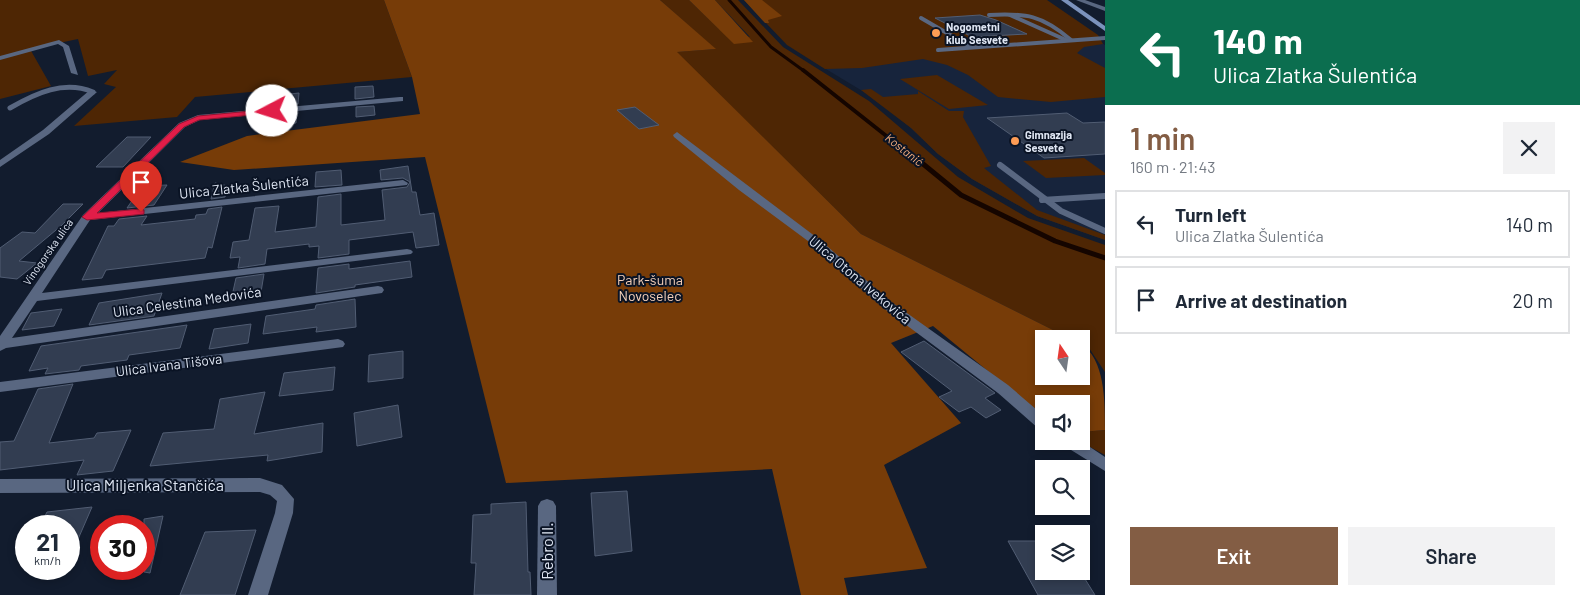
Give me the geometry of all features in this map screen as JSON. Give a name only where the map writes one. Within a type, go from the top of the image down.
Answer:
[{"type":"main road","points":[[1064,0],[1105,29]]},
{"type":"street","points":[[1079,0],[1105,9]]},
{"type":"street","points":[[0,58],[60,42],[66,46],[75,73]]},
{"type":"street","points":[[0,164],[46,132],[93,92]]},
{"type":"street","name":"Vinogorska ulica","points":[[1,345],[87,217],[182,125],[198,118],[400,99]]},
{"type":"street","name":"Ulica Otona Ivekovića","points":[[677,135],[743,188],[816,242],[886,304],[1003,389],[1035,416]]},
{"type":"street","name":"Ulica Zlatka Šulentića","points":[[87,217],[403,183]]},
{"type":"street","points":[[31,298],[407,252]]},
{"type":"street","name":"Ulica Celestina Medovića","points":[[1,345],[378,290]]},
{"type":"street","name":"Ulica Ivana Tišova","points":[[0,386],[338,344]]},
{"type":"street","points":[[1083,450],[1105,464]]},
{"type":"street","name":"Ulica Miljenka Stančića","points":[[0,486],[260,485],[276,490],[286,499],[284,513],[258,595]]},
{"type":"street","name":"Rebro II.","points":[[547,595],[548,506]]},
{"type":"lane","points":[[989,15],[1024,13],[1048,21],[1063,33],[1068,40]]},
{"type":"lane","points":[[1008,14],[1068,40]]},
{"type":"lane","points":[[922,18],[973,47]]},
{"type":"lane","points":[[1049,33],[1063,33]]},
{"type":"lane","points":[[938,50],[1105,38]]},
{"type":"lane","points":[[10,108],[26,98],[62,88],[85,87],[93,92]]},
{"type":"lane","points":[[1000,165],[1042,200],[1072,219],[1105,231]]},
{"type":"lane","points":[[1042,200],[1105,196]]},
{"type":"shaded area","points":[[0,0],[384,0],[412,77],[195,97],[177,117],[74,126],[116,87],[104,84],[117,70],[88,76],[78,39],[30,49],[51,86],[0,99]]},
{"type":"shaded area","points":[[660,0],[689,0],[719,29],[750,37],[715,0],[738,0],[783,47],[869,101],[958,177],[1028,218],[1105,245],[1105,372],[1090,350],[1090,330],[1053,330],[861,234],[676,52],[715,49]]},
{"type":"shaded area","name":"Nogometni klub Sesvete","points":[[744,0],[1047,0],[1098,35],[1103,44],[1084,47],[1077,53],[1105,68],[1105,97],[1051,102],[998,97],[968,75],[947,65],[923,59],[862,68],[825,69],[787,45]]},
{"type":"shaded area","name":"Gimnazija Sesvete","points":[[1102,43],[1105,45],[1105,240],[1037,216],[972,179],[938,154],[911,128],[874,98],[816,63]]},
{"type":"shaded area","points":[[937,75],[988,105],[949,109],[900,79]]},
{"type":"shaded area","points":[[871,89],[883,97],[918,94],[918,91],[949,111],[964,111],[963,117],[991,166],[984,168],[1037,210],[1105,235],[1105,240],[1037,216],[972,179],[938,154],[911,128],[861,90]]},
{"type":"shaded area","points":[[1084,158],[1105,173],[1105,175],[1046,178],[1023,161]]},
{"type":"shaded area","points":[[1105,430],[1105,455],[1090,447],[1090,431]]},
{"type":"green space","name":"Park-šuma Novoselec","points":[[384,0],[660,0],[716,49],[677,52],[861,234],[1053,330],[1035,330],[1035,385],[1090,385],[1090,352],[1095,360],[1102,382],[1105,430],[1090,431],[1090,395],[1035,395],[1035,410],[933,326],[891,343],[961,423],[884,465],[927,568],[844,578],[848,595],[801,595],[772,469],[506,483],[425,157],[234,170],[180,162],[247,136],[420,114],[412,77]]},
{"type":"green space","points":[[689,0],[715,0],[753,42],[734,44]]},
{"type":"green space","points":[[744,0],[762,0],[782,16],[768,20],[769,23],[765,23]]},
{"type":"building","points":[[980,15],[1027,34],[972,37],[935,18]]},
{"type":"building","points":[[373,86],[374,97],[355,99],[355,87]]},
{"type":"building","points":[[299,93],[298,104],[279,106],[280,95]]},
{"type":"building","points":[[374,106],[375,115],[356,117],[356,107]]},
{"type":"building","points":[[635,107],[659,125],[639,129],[617,110]]},
{"type":"building","points":[[297,113],[296,123],[276,125],[277,115]]},
{"type":"building","points":[[1067,113],[1083,123],[1105,122],[1105,154],[1044,158],[987,118]]},
{"type":"building","points":[[127,137],[151,137],[123,167],[96,167]]},
{"type":"building","points":[[408,166],[412,192],[416,192],[420,215],[434,213],[439,245],[416,248],[413,232],[349,240],[349,254],[318,258],[319,246],[309,247],[309,244],[267,249],[265,264],[238,268],[240,257],[230,258],[233,242],[249,240],[255,208],[279,206],[275,232],[316,227],[318,197],[341,194],[341,225],[385,220],[382,190],[407,187],[410,182],[403,178],[381,180],[380,170]]},
{"type":"building","points":[[341,170],[342,185],[315,187],[316,172]]},
{"type":"building","points":[[215,183],[228,186],[225,197],[211,199]]},
{"type":"building","points":[[167,185],[154,205],[127,208],[142,186]]},
{"type":"building","points":[[63,204],[83,204],[62,225],[19,261],[37,263],[17,279],[0,277],[0,248],[22,232],[35,233]]},
{"type":"building","points":[[222,207],[212,248],[208,247],[205,258],[106,270],[102,278],[82,280],[108,226],[114,226],[119,219],[147,216],[141,225],[195,219],[196,215],[206,214],[208,209]]},
{"type":"building","points":[[410,261],[412,277],[316,293],[318,268],[349,264],[349,269]]},
{"type":"building","points":[[264,274],[261,292],[232,296],[236,278]]},
{"type":"building","points":[[162,293],[154,316],[89,325],[99,303]]},
{"type":"building","points":[[355,299],[356,327],[316,332],[317,327],[263,334],[266,316],[315,309],[316,305]]},
{"type":"building","points":[[62,309],[54,326],[22,330],[31,313]]},
{"type":"building","points":[[251,324],[248,343],[209,349],[214,329]]},
{"type":"building","points":[[187,325],[180,348],[129,355],[127,360],[81,366],[79,370],[45,374],[48,368],[29,371],[41,346]]},
{"type":"building","points":[[924,341],[995,393],[985,398],[1001,410],[986,418],[971,407],[959,412],[939,397],[952,391],[901,352]]},
{"type":"building","points":[[403,351],[403,378],[368,382],[369,355]]},
{"type":"building","points":[[335,367],[333,390],[279,396],[284,373]]},
{"type":"building","points":[[73,384],[49,443],[94,438],[97,433],[131,430],[113,471],[77,475],[84,460],[0,470],[0,442],[14,441],[38,389]]},
{"type":"building","points":[[265,392],[254,434],[323,423],[322,452],[267,461],[268,455],[150,466],[163,433],[214,429],[220,399]]},
{"type":"building","points":[[398,405],[402,437],[357,446],[354,413]]},
{"type":"building","points":[[627,491],[632,551],[595,556],[591,493]]},
{"type":"building","points":[[526,502],[528,572],[530,572],[531,595],[474,595],[476,563],[471,563],[473,515],[491,514],[491,504]]},
{"type":"building","points":[[92,507],[80,535],[80,515],[46,515],[47,512]]},
{"type":"building","points":[[163,516],[155,551],[155,517]]},
{"type":"building","points":[[256,530],[235,595],[180,595],[205,532]]},
{"type":"building","points":[[1008,541],[1035,541],[1035,580],[1086,580],[1095,595],[1038,595]]},
{"type":"waterway","name":"Kostanić","points":[[729,0],[771,47],[804,71]]},
{"type":"waterway","name":"Kostanić","points":[[803,70],[918,161]]},
{"type":"waterway","name":"Kostanić","points":[[917,159],[961,195],[1055,241],[1105,258]]},
{"type":"place","name":"Nogometni klub Sesvete","points":[[936,33]]},
{"type":"place","name":"Gimnazija Sesvete","points":[[1015,141]]},
{"type":"route","points":[[141,212],[87,217],[182,125],[198,118],[272,111]]}]
